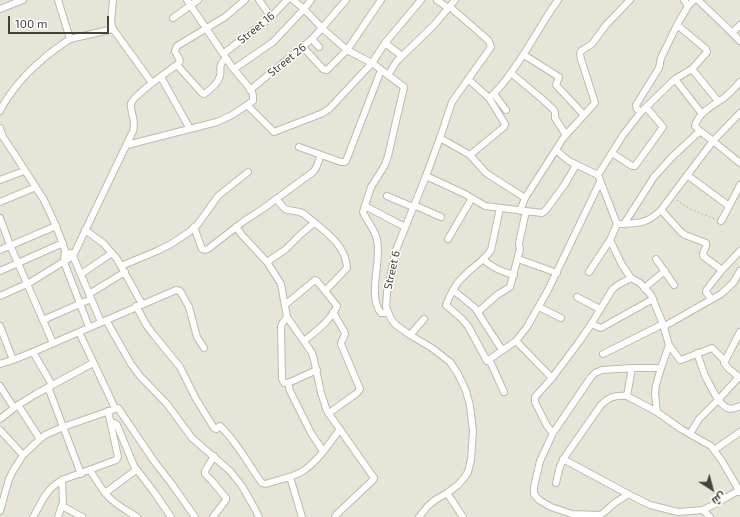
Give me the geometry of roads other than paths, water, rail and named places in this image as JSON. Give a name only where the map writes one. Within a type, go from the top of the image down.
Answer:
[{"type":"street","points":[[0,9],[23,0]]},
{"type":"street","points":[[58,0],[70,39]]},
{"type":"street","points":[[113,0],[111,22],[113,29],[152,83]]},
{"type":"street","points":[[127,145],[216,122],[232,115],[253,100],[250,90],[187,0]]},
{"type":"street","points":[[173,18],[198,0]]},
{"type":"street","points":[[0,296],[27,284],[73,256],[133,131],[134,120],[130,106],[132,100],[177,65],[180,61],[175,53],[178,46],[225,17],[245,0]]},
{"type":"street","points":[[259,0],[271,17]]},
{"type":"street","name":"Street 16","points":[[225,56],[271,17],[287,0]]},
{"type":"street","points":[[293,0],[347,50],[372,63],[404,88],[399,104],[388,156],[385,165],[371,187],[363,212],[377,238],[376,304],[381,313],[388,314],[396,325],[432,348],[450,362],[458,374],[466,391],[470,406],[473,431],[471,460],[468,472],[458,485],[427,506],[419,517]]},
{"type":"street","points":[[234,69],[273,42],[311,0]]},
{"type":"street","name":"Street 26","points":[[250,90],[312,39],[346,0]]},
{"type":"street","points":[[303,47],[324,69],[329,69],[347,50],[381,0]]},
{"type":"street","points":[[247,105],[272,132],[276,132],[322,113],[330,108],[372,63],[385,43],[421,0]]},
{"type":"street","points":[[437,0],[449,7]]},
{"type":"street","points":[[388,75],[397,61],[420,40],[455,0]]},
{"type":"street","points":[[492,96],[504,83],[524,55],[546,16],[558,0]]},
{"type":"street","points":[[478,312],[497,295],[510,287],[520,248],[519,243],[526,198],[566,135],[594,106],[595,102],[580,54],[581,51],[592,44],[606,24],[630,0]]},
{"type":"street","points":[[684,0],[688,6]]},
{"type":"street","points":[[612,153],[632,166],[635,166],[663,127],[643,110],[637,109],[636,105],[659,68],[661,58],[677,25],[688,6],[694,0]]},
{"type":"street","points":[[698,0],[740,41]]},
{"type":"street","name":"Street 6","points":[[388,314],[386,299],[396,250],[426,176],[452,102],[491,47],[488,40],[449,7]]},
{"type":"street","points":[[621,224],[598,175],[623,135],[643,110],[675,78],[692,69],[707,52],[707,50],[677,25]]},
{"type":"street","points":[[732,33],[740,25]]},
{"type":"street","points":[[0,111],[7,99],[29,72],[42,59],[70,39],[113,29]]},
{"type":"street","points":[[312,39],[319,47]]},
{"type":"street","points":[[385,43],[402,56]]},
{"type":"street","points":[[524,55],[559,77],[556,85],[584,115]]},
{"type":"street","points":[[177,65],[204,94],[218,81],[220,75],[220,65],[225,56]]},
{"type":"street","points":[[692,69],[718,102]]},
{"type":"street","points":[[299,147],[341,162],[346,161],[381,70]]},
{"type":"street","points":[[511,73],[554,110],[555,118],[566,135]]},
{"type":"street","points":[[160,77],[190,129]]},
{"type":"street","points":[[675,78],[702,114]]},
{"type":"street","points":[[468,79],[492,96],[506,110]]},
{"type":"street","points":[[739,161],[695,127],[695,124],[702,114],[740,82]]},
{"type":"street","points":[[470,155],[505,125],[492,96]]},
{"type":"street","points":[[621,224],[642,223],[656,216],[713,141],[739,115]]},
{"type":"street","points":[[0,128],[2,137],[44,200],[56,226],[65,250],[64,262],[89,327]]},
{"type":"street","points":[[589,272],[654,178],[672,157],[700,131]]},
{"type":"street","points":[[440,138],[470,155],[486,173],[526,198]]},
{"type":"street","points":[[556,150],[576,165],[598,175]]},
{"type":"street","points":[[194,227],[201,247],[205,250],[313,172],[321,155]]},
{"type":"street","points":[[426,176],[465,194],[485,206],[542,213],[565,184],[576,165]]},
{"type":"street","points":[[0,180],[24,170]]},
{"type":"street","points":[[121,266],[157,251],[189,232],[206,214],[218,196],[248,172]]},
{"type":"street","points":[[687,175],[729,206]]},
{"type":"street","points":[[488,359],[516,341],[528,327],[557,273],[600,182]]},
{"type":"street","points":[[721,221],[740,185]]},
{"type":"street","points":[[0,202],[36,187]]},
{"type":"street","points":[[387,196],[441,218]]},
{"type":"street","points":[[448,239],[472,198]]},
{"type":"street","points":[[276,199],[287,210],[300,211],[330,236],[345,255],[347,266],[346,270],[325,291]]},
{"type":"street","points":[[365,206],[405,227]]},
{"type":"street","points":[[500,208],[492,250],[488,256],[463,277],[453,290],[446,305],[465,321],[487,361],[488,359],[504,392]]},
{"type":"street","points":[[661,210],[685,235],[706,243],[703,256],[722,270]]},
{"type":"street","points":[[0,218],[10,246],[53,343]]},
{"type":"street","points":[[267,262],[314,224]]},
{"type":"street","points":[[0,250],[56,226]]},
{"type":"street","points":[[236,227],[267,262],[281,284],[287,317],[312,353],[321,393],[327,411],[374,478],[335,517]]},
{"type":"street","points":[[86,230],[103,243],[112,253],[125,272],[153,334],[180,367],[196,399],[214,428],[220,426],[229,435],[262,483],[265,484],[302,472],[323,451],[340,429]]},
{"type":"street","points":[[610,240],[622,265],[631,278],[640,283],[651,295],[669,345],[680,360],[712,348],[725,361],[725,364],[739,377],[699,419],[690,434]]},
{"type":"street","points":[[0,271],[63,243]]},
{"type":"street","points":[[65,250],[73,256],[90,296],[103,321],[131,364],[140,376],[167,404],[192,438],[230,471],[242,486],[259,517]]},
{"type":"street","points":[[711,299],[706,291],[722,270],[740,251]]},
{"type":"street","points":[[81,274],[112,253]]},
{"type":"street","points":[[483,259],[487,264],[495,269],[514,276]]},
{"type":"street","points":[[518,259],[557,273]]},
{"type":"street","points":[[656,259],[674,285]]},
{"type":"street","points":[[644,288],[665,271]]},
{"type":"street","points":[[603,354],[663,325],[721,294],[733,283],[740,271]]},
{"type":"street","points":[[43,320],[80,303],[125,272]]},
{"type":"street","points":[[553,433],[547,426],[534,399],[552,378],[591,324],[615,287],[631,278]]},
{"type":"street","points":[[285,305],[315,280],[337,306],[317,330],[304,341]]},
{"type":"street","points":[[0,364],[33,352],[173,290],[180,291],[189,307],[197,337],[204,348]]},
{"type":"street","points":[[453,290],[472,304],[502,350]]},
{"type":"street","points":[[577,297],[600,309]]},
{"type":"street","points":[[591,324],[601,328],[653,299]]},
{"type":"street","points":[[539,306],[561,318]]},
{"type":"street","points":[[329,414],[358,393],[360,389],[341,344],[344,333],[333,312]]},
{"type":"street","points":[[287,317],[282,324],[280,333],[282,379],[284,383],[288,383],[317,370]]},
{"type":"street","points":[[410,335],[424,319]]},
{"type":"street","points":[[0,326],[13,360]]},
{"type":"street","points":[[79,332],[115,408]]},
{"type":"street","points":[[725,361],[740,332]]},
{"type":"street","points":[[516,341],[552,378]]},
{"type":"street","points":[[657,412],[656,385],[669,345]]},
{"type":"street","points":[[33,352],[50,386],[81,474]]},
{"type":"street","points":[[697,353],[705,376],[718,400],[727,408],[731,409],[740,406]]},
{"type":"street","points":[[0,419],[16,406],[93,363]]},
{"type":"street","points":[[628,396],[632,368]]},
{"type":"street","points":[[628,494],[615,503],[604,515],[572,514],[551,507],[539,500],[534,494],[534,487],[540,461],[553,433],[595,373],[602,370],[661,368]]},
{"type":"street","points":[[288,383],[290,391],[309,429],[323,451]]},
{"type":"street","points":[[0,386],[40,439]]},
{"type":"street","points":[[556,483],[563,459],[601,405],[612,396],[622,395],[628,396],[657,412],[681,429],[711,446],[722,461],[739,491],[703,510],[678,512],[650,505],[563,459]]},
{"type":"street","points":[[0,511],[9,479],[17,463],[23,455],[40,439],[51,431],[115,408],[119,408],[145,449],[195,517]]},
{"type":"street","points":[[33,517],[45,495],[62,480],[116,460],[118,457],[108,411]]},
{"type":"street","points":[[111,424],[114,423],[117,425],[136,470],[154,492],[171,517]]},
{"type":"street","points":[[0,430],[23,455]]},
{"type":"street","points":[[714,450],[740,432]]},
{"type":"street","points":[[213,517],[226,500],[226,498],[205,474],[214,456]]},
{"type":"street","points":[[90,470],[105,493],[112,500],[137,517]]},
{"type":"street","points":[[105,493],[136,470]]},
{"type":"street","points":[[290,477],[302,517]]},
{"type":"street","points":[[58,517],[62,506],[62,480]]},
{"type":"street","points":[[447,493],[463,517]]},
{"type":"street","points":[[62,506],[82,517]]},
{"type":"street","points":[[703,510],[710,517]]}]
